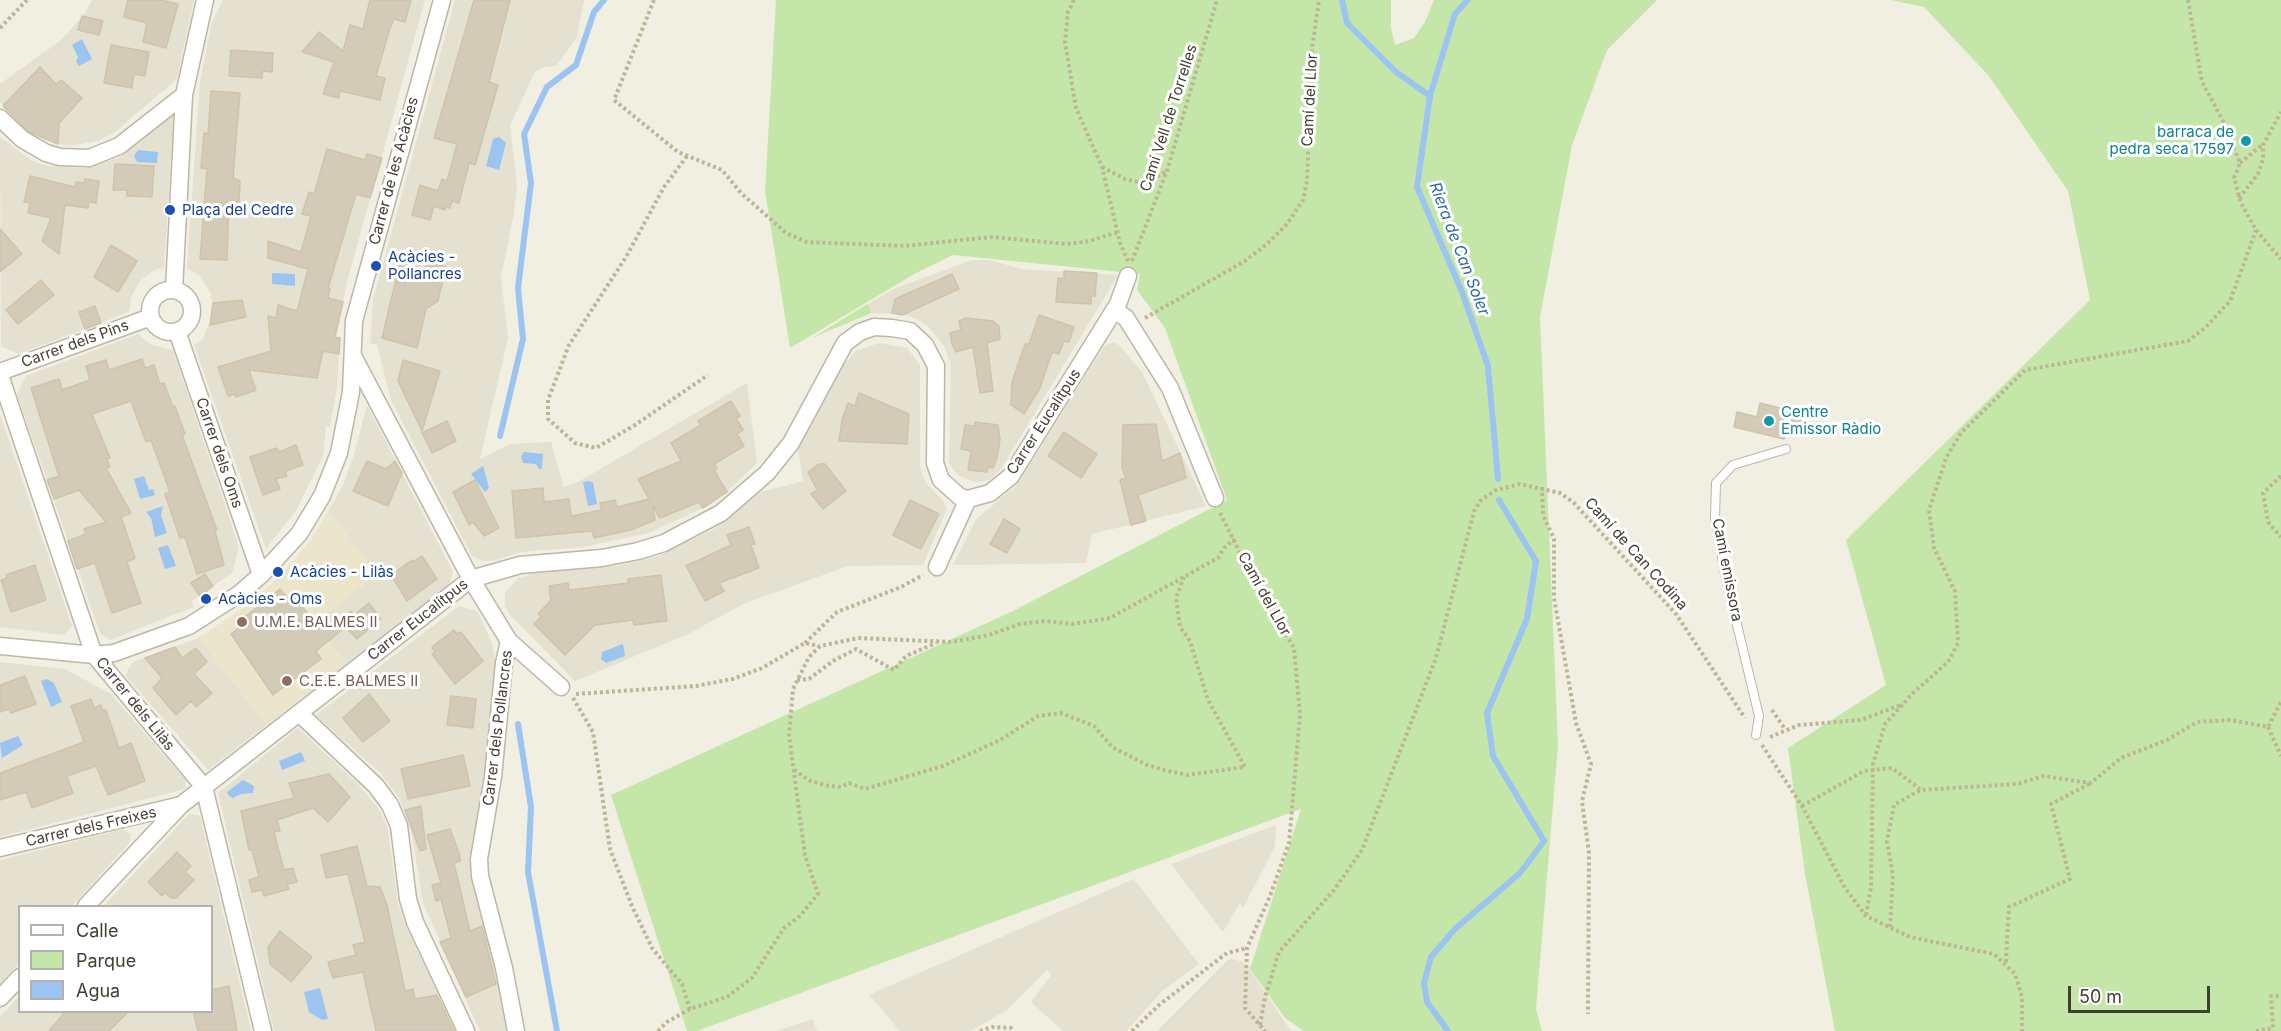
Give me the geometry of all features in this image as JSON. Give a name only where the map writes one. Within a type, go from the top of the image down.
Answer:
[{"type":"street","points":[[174,290],[184,95],[205,0]]},
{"type":"street","name":"Carrer de les Acàcies","points":[[0,646],[94,655],[114,652],[189,626],[239,594],[261,575],[299,534],[322,496],[339,453],[351,392],[354,321],[442,0]]},
{"type":"street","points":[[0,118],[22,140],[46,153],[60,157],[89,158],[119,146],[184,95]]},
{"type":"street","name":"Carrer Eucalitpus","points":[[87,905],[181,805],[471,579],[520,565],[602,558],[638,551],[664,543],[721,513],[767,473],[791,443],[845,343],[874,327],[910,331],[925,345],[936,366],[935,463],[941,480],[960,497],[968,500],[990,493],[1011,476],[1114,310],[1129,271]]},
{"type":"street","points":[[167,290],[174,290],[187,297],[192,310],[188,322],[177,331],[164,331],[154,323],[150,310],[155,297],[167,290]]},
{"type":"street","points":[[1114,310],[1126,318],[1170,388],[1215,498]]},
{"type":"street","name":"Carrer dels Pins","points":[[0,374],[151,317]]},
{"type":"street","name":"Carrer dels Oms","points":[[177,331],[261,575]]},
{"type":"street","name":"Carrer dels Pollancres","points":[[352,354],[471,579],[509,640],[504,663],[493,777],[479,859],[480,876],[504,968],[516,1031]]},
{"type":"street","name":"Carrer dels Lilàs","points":[[0,374],[94,655],[204,787],[263,1031]]},
{"type":"street","points":[[937,567],[968,500]]},
{"type":"street","points":[[509,640],[561,687]]},
{"type":"street","points":[[300,713],[376,786],[390,806],[399,826],[408,899],[415,922],[466,1031]]},
{"type":"street","name":"Carrer dels Freixes","points":[[0,848],[181,805]]},
{"type":"street","points":[[0,998],[18,979]]},
{"type":"lane","name":"Camí emissora","points":[[1758,739],[1759,716],[1724,568],[1715,518],[1716,483],[1733,465],[1786,449]]},
{"type":"path","points":[[0,28],[27,0]]},
{"type":"path","points":[[654,0],[614,100],[678,152],[722,170],[741,193],[786,233],[807,242],[904,246],[992,237],[1067,244],[1090,241],[1118,232]]},
{"type":"path","points":[[1074,0],[1068,12],[1065,42],[1076,108],[1102,167],[1129,271]]},
{"type":"path","name":"Camí Vell de Torrelles","points":[[1129,271],[1167,171],[1217,0]]},
{"type":"path","name":"Camí del Llor","points":[[1132,328],[1157,309],[1216,278],[1260,250],[1287,224],[1303,200],[1306,181],[1311,49],[1319,0]]},
{"type":"path","points":[[2188,0],[2202,82],[2223,121],[2240,163]]},
{"type":"path","points":[[2281,112],[2263,145],[2240,163],[2234,178],[2240,198],[2256,230],[2281,259]]},
{"type":"path","points":[[2240,198],[2258,174],[2263,159],[2263,145]]},
{"type":"path","points":[[687,156],[664,188],[626,257],[569,345],[548,400],[548,419],[575,443],[596,448],[708,375]]},
{"type":"path","points":[[1102,167],[1125,179],[1138,182],[1148,182],[1167,171]]},
{"type":"path","points":[[1866,916],[1871,886],[1873,770],[1885,724],[1948,662],[1958,643],[1955,591],[1934,548],[1929,510],[1946,458],[1962,434],[2025,370],[2188,341],[2206,327],[2230,301],[2256,230]]},
{"type":"path","points":[[2281,476],[2264,493],[2268,522],[2281,537]]},
{"type":"path","name":"Camí de Can Codina","points":[[1260,1025],[1265,997],[1279,952],[1334,890],[1362,850],[1436,658],[1474,511],[1481,500],[1496,490],[1520,484],[1542,487],[1560,493],[1573,502],[1676,614],[1802,806],[1845,888],[1866,916],[1910,937],[1994,954],[2006,963]]},
{"type":"path","points":[[1542,487],[1543,515],[1554,539],[1554,598],[1576,723],[1591,764],[1582,801],[1589,853],[1588,1014]]},
{"type":"path","name":"Camí del Llor","points":[[1215,498],[1253,579],[1294,648],[1300,715],[1289,843],[1270,896],[1247,948]]},
{"type":"path","points":[[805,643],[820,646],[858,638],[939,642],[980,637],[1029,623],[1045,621],[1073,624],[1110,618],[1139,604],[1218,558],[1224,548],[1235,539]]},
{"type":"path","points":[[690,1008],[682,984],[652,948],[632,906],[610,849],[593,732],[571,695],[620,689],[696,686],[733,679],[762,668],[805,643],[837,612],[901,587],[937,567]]},
{"type":"path","points":[[794,770],[810,781],[841,787],[849,783],[865,789],[943,766],[1000,740],[1038,716],[1061,713],[1094,726],[1112,747],[1155,768],[1186,775],[1245,767],[1208,700],[1190,641],[1180,627],[1176,598],[1184,577]]},
{"type":"path","points":[[797,680],[809,679],[833,661],[856,649],[894,670],[906,656],[939,642]]},
{"type":"path","points":[[657,1031],[690,1008],[727,998],[752,978],[784,927],[800,916],[818,894],[805,855],[789,735],[793,688],[809,657],[820,646]]},
{"type":"path","points":[[2268,727],[2281,702]]},
{"type":"path","points":[[1758,739],[1799,725],[1840,724],[1860,720],[1904,703]]},
{"type":"path","points":[[2022,1031],[2022,997],[2015,974],[2006,963],[2009,907],[2070,879],[2051,804],[2091,783],[2121,758],[2167,740],[2197,722],[2230,720],[2268,727]]},
{"type":"path","points":[[2268,727],[2281,756]]},
{"type":"path","points":[[1802,806],[1864,771],[1892,768],[1920,790]]},
{"type":"path","points":[[1890,927],[1893,876],[1887,841],[1894,805],[1920,790],[2017,784],[2043,776],[2091,783]]},
{"type":"path","points":[[1132,1031],[1159,1005],[1227,953],[1247,948],[1245,1008],[1265,1031]]},
{"type":"path","points":[[2256,1031],[2273,1028],[2271,996],[2281,996]]},
{"type":"path","points":[[980,1031],[992,1027],[1011,1028],[1014,1031]]},
{"type":"shaded area","points":[[92,0],[194,0],[177,79],[115,132],[98,141],[69,146],[43,140],[27,131],[0,102],[0,84],[60,41],[83,16]]},
{"type":"shaded area","points":[[223,0],[425,0],[347,282],[336,337],[340,338],[337,387],[330,427],[326,426],[323,456],[297,509],[266,549],[194,345],[202,340],[211,320],[213,309],[211,294],[199,275],[187,268],[200,82],[211,25]]},
{"type":"shaded area","points":[[455,0],[584,0],[577,37],[556,66],[544,67],[535,72],[510,125],[517,186],[501,278],[508,338],[480,459],[510,444],[551,442],[564,487],[578,482],[747,383],[757,463],[727,492],[703,508],[649,533],[583,547],[521,552],[492,561],[482,561],[472,556],[391,400],[377,345],[370,343],[373,300]]},
{"type":"shaded area","points":[[174,114],[164,267],[153,271],[140,281],[132,295],[129,312],[19,354],[1,346],[0,137],[32,161],[48,166],[83,168],[119,158]]},
{"type":"shaded area","points":[[972,260],[990,260],[1021,269],[1118,275],[1001,469],[989,480],[975,482],[959,476],[949,464],[951,365],[944,346],[928,326],[914,318],[899,314],[871,313],[814,337],[893,289]]},
{"type":"shaded area","points":[[138,334],[152,345],[173,350],[239,547],[232,573],[192,601],[194,607],[110,640],[100,633],[17,394],[26,376]]},
{"type":"shaded area","points":[[1113,342],[1119,345],[1142,372],[1206,506],[1092,534],[1086,563],[953,565],[976,519],[1017,485],[1097,357],[1106,345]]},
{"type":"shaded area","points":[[879,343],[907,348],[920,365],[920,468],[926,483],[944,502],[947,509],[923,565],[848,566],[743,604],[688,634],[575,681],[510,615],[505,605],[505,593],[518,578],[536,573],[617,566],[661,555],[716,528],[761,492],[803,481],[798,448],[842,367],[856,351]]},
{"type":"shaded area","points":[[367,405],[453,572],[450,584],[208,770],[125,675],[133,662],[198,638],[225,622],[270,586],[296,560],[319,528],[343,485],[354,455]]},
{"type":"shaded area","points":[[0,414],[72,626],[64,635],[0,627]]},
{"type":"shaded area","points":[[329,510],[377,575],[315,623],[346,663],[266,725],[198,638],[246,606],[282,574],[310,541]]},
{"type":"shaded area","points":[[459,606],[477,611],[492,643],[496,664],[483,792],[470,865],[513,1031],[480,1031],[423,903],[412,834],[399,798],[380,773],[316,715]]},
{"type":"shaded area","points":[[0,662],[65,669],[111,694],[186,781],[185,789],[0,837]]},
{"type":"shaded area","points":[[298,728],[359,785],[381,812],[388,830],[398,903],[405,924],[455,1031],[274,1031],[218,793]]},
{"type":"shaded area","points":[[189,814],[200,816],[251,1031],[0,1031],[0,1017],[18,997],[18,1013],[213,1013],[213,905],[105,905]]},
{"type":"shaded area","points":[[1276,825],[1275,846],[1243,908],[1240,903],[1223,932],[1171,864]]},
{"type":"shaded area","points":[[124,829],[131,835],[130,842],[73,905],[18,905],[18,964],[0,984],[0,860]]},
{"type":"shaded area","points":[[1134,879],[1199,964],[1162,991],[1127,1031],[1063,1031],[1031,1002],[1051,975],[1047,970],[1007,1010],[970,1031],[900,1031],[869,995]]},
{"type":"shaded area","points":[[1230,958],[1245,963],[1291,1031],[1157,1031]]},
{"type":"shaded area","points":[[813,1019],[817,1031],[777,1031]]},
{"type":"green space","points":[[776,0],[1391,0],[1391,28],[1395,45],[1414,38],[1425,22],[1434,0],[1657,0],[1607,50],[1572,145],[1540,317],[1558,745],[1536,1009],[1542,1031],[1304,1031],[1285,1018],[1250,969],[1301,809],[697,1031],[687,1031],[611,795],[1013,611],[1227,500],[1165,328],[1137,290],[1140,274],[953,255],[916,273],[790,348],[765,191]]},
{"type":"green space","points":[[1891,0],[2281,0],[2281,1031],[1835,1031],[1805,874],[1788,748],[1886,685],[1846,540],[2090,300],[2068,191],[1989,76],[1924,7]]},
{"type":"green space","points":[[867,304],[871,313],[814,337],[864,306]]},
{"type":"water","points":[[82,39],[92,59],[79,66],[76,61],[78,57],[72,45]]},
{"type":"water","points":[[499,137],[506,143],[499,170],[486,166],[493,139]]},
{"type":"water","points":[[138,150],[158,152],[157,163],[137,162],[134,156]]},
{"type":"water","points":[[272,273],[295,274],[295,286],[272,284]]},
{"type":"water","points":[[524,452],[543,454],[542,469],[539,469],[536,464],[523,463],[521,457]]},
{"type":"water","points":[[483,466],[489,488],[485,492],[471,474]]},
{"type":"water","points":[[144,476],[149,490],[153,489],[155,495],[140,499],[134,479]]},
{"type":"water","points":[[583,482],[593,482],[597,504],[588,506]]},
{"type":"water","points":[[163,506],[161,515],[167,533],[155,537],[151,518],[146,512]]},
{"type":"water","points":[[168,545],[176,566],[165,569],[158,548]]},
{"type":"water","points":[[623,644],[625,656],[606,663],[601,659],[602,652]]},
{"type":"water","points":[[47,679],[54,683],[62,702],[51,707],[41,681]]},
{"type":"water","points":[[18,736],[23,745],[2,758],[0,743]]},
{"type":"water","points":[[301,752],[305,761],[282,770],[279,761]]},
{"type":"water","points":[[243,780],[254,786],[253,793],[241,794],[233,798],[229,796],[227,792]]},
{"type":"water","points":[[320,988],[328,1019],[322,1020],[309,1012],[304,992]]},
{"type":"building","points":[[128,0],[161,0],[178,4],[166,48],[143,42],[147,23],[124,17]]},
{"type":"building","points":[[370,0],[411,0],[405,22],[394,19],[390,28],[376,76],[385,78],[380,100],[340,91],[339,98],[323,94],[334,62],[302,52],[319,32],[343,51],[350,25],[363,29]]},
{"type":"building","points":[[474,0],[510,0],[489,82],[498,85],[475,165],[469,163],[459,203],[452,201],[450,208],[446,207],[445,210],[434,206],[430,220],[412,215],[420,185],[438,191],[442,179],[447,181],[457,144],[434,138]]},
{"type":"building","points":[[82,16],[103,21],[99,35],[78,30]]},
{"type":"building","points":[[111,45],[149,52],[145,76],[134,74],[132,88],[104,83]]},
{"type":"building","points":[[231,50],[273,53],[272,72],[262,71],[262,78],[229,76]]},
{"type":"building","points":[[40,67],[56,84],[61,80],[82,98],[59,123],[58,144],[28,131],[3,106]]},
{"type":"building","points":[[211,91],[240,93],[233,178],[240,181],[239,202],[229,204],[227,260],[200,259],[207,169],[201,168],[204,133],[208,134]]},
{"type":"building","points":[[327,149],[365,160],[367,154],[382,158],[370,198],[356,194],[328,288],[330,288],[328,298],[343,302],[335,337],[340,338],[339,354],[323,351],[317,378],[249,370],[256,390],[236,397],[235,394],[228,396],[218,367],[271,351],[268,316],[276,318],[278,305],[297,311],[308,269],[268,258],[268,241],[301,252],[311,216],[302,214],[309,192],[314,194]]},
{"type":"building","points":[[115,164],[154,166],[152,197],[127,196],[127,190],[113,190]]},
{"type":"building","points":[[30,176],[75,187],[76,182],[84,183],[85,179],[99,181],[96,203],[89,202],[88,208],[65,205],[59,254],[42,241],[51,218],[28,213],[30,203],[24,202]]},
{"type":"building","points":[[0,229],[22,254],[0,272]]},
{"type":"building","points":[[111,245],[137,261],[118,292],[94,277]]},
{"type":"building","points":[[427,261],[446,267],[438,301],[426,309],[417,348],[382,338],[400,263],[425,269]]},
{"type":"building","points":[[1064,271],[1097,273],[1095,296],[1091,296],[1091,304],[1056,302],[1058,278],[1064,279]]},
{"type":"building","points":[[952,274],[959,289],[902,315],[892,313],[895,299]]},
{"type":"building","points":[[41,280],[54,295],[18,324],[6,310]]},
{"type":"building","points":[[242,300],[246,317],[210,325],[213,303]]},
{"type":"building","points":[[95,306],[101,323],[85,329],[79,312]]},
{"type":"building","points":[[1039,315],[1074,327],[1069,342],[1064,341],[1059,354],[1052,352],[1040,388],[1024,414],[1011,405],[1012,382],[1025,344],[1029,344]]},
{"type":"building","points":[[966,318],[993,321],[999,326],[1000,339],[987,343],[993,391],[980,393],[973,347],[956,352],[952,344],[950,333],[961,330],[959,321]]},
{"type":"building","points":[[142,359],[145,368],[154,365],[160,384],[164,383],[173,407],[175,406],[185,434],[182,435],[217,530],[215,531],[224,565],[197,574],[185,537],[180,538],[165,494],[170,492],[151,440],[146,442],[131,401],[92,414],[110,458],[107,459],[110,467],[106,468],[131,513],[121,517],[135,558],[127,562],[141,603],[112,613],[95,563],[77,569],[68,541],[86,534],[84,529],[106,522],[79,490],[54,499],[47,480],[59,476],[31,388],[59,379],[62,390],[90,380],[86,366],[106,360],[109,370]]},
{"type":"building","points":[[403,360],[440,371],[422,431],[398,381]]},
{"type":"building","points":[[859,393],[909,414],[907,444],[839,441],[842,420],[848,403],[855,406]]},
{"type":"building","points":[[731,401],[740,416],[736,418],[743,430],[737,434],[744,446],[714,464],[717,468],[714,470],[727,492],[703,508],[699,502],[660,518],[653,506],[655,520],[631,530],[594,538],[592,531],[516,538],[512,491],[543,488],[544,502],[569,499],[571,516],[602,510],[600,503],[615,500],[617,507],[649,499],[638,479],[681,461],[671,443],[701,425],[698,421]]},
{"type":"building","name":"Centre Emissor Ràdio","points":[[1760,403],[1804,414],[1801,428],[1788,425],[1784,439],[1734,427],[1737,412],[1757,417]]},
{"type":"building","points":[[447,421],[456,441],[432,453],[422,433]]},
{"type":"building","points":[[975,422],[998,425],[1000,439],[997,458],[993,468],[988,467],[987,472],[968,470],[971,451],[961,449],[965,425],[975,426]]},
{"type":"building","points":[[1156,424],[1162,461],[1180,453],[1186,478],[1138,495],[1146,521],[1131,525],[1120,480],[1126,478],[1122,468],[1123,425]]},
{"type":"building","points":[[1064,432],[1097,454],[1081,478],[1048,456]]},
{"type":"building","points":[[296,445],[303,465],[285,471],[287,476],[276,479],[280,489],[263,495],[250,457],[277,448],[279,452]]},
{"type":"building","points":[[367,461],[386,469],[395,461],[402,473],[388,506],[353,491]]},
{"type":"building","points":[[819,464],[825,464],[846,491],[823,509],[811,494],[817,490],[808,472]]},
{"type":"building","points":[[475,480],[499,528],[484,536],[473,522],[469,525],[453,492]]},
{"type":"building","points":[[910,500],[939,514],[921,549],[893,535]]},
{"type":"building","points":[[1004,519],[1020,529],[1007,553],[990,544]]},
{"type":"building","points":[[749,527],[755,544],[751,545],[759,568],[719,583],[724,591],[705,601],[686,566],[731,545],[727,535]]},
{"type":"building","points":[[422,556],[437,579],[407,601],[391,575],[412,560],[413,562]]},
{"type":"building","points":[[35,565],[46,600],[11,612],[1,580],[7,578],[6,575]]},
{"type":"building","points":[[205,574],[213,586],[200,596],[191,583]]},
{"type":"building","points":[[661,575],[667,621],[634,625],[633,620],[595,625],[565,655],[534,624],[541,617],[538,614],[551,600],[549,586],[568,583],[569,590],[629,583],[628,579]]},
{"type":"building","points":[[280,589],[288,599],[293,595],[315,623],[328,613],[342,630],[316,651],[321,659],[273,695],[231,634],[240,627],[237,623]]},
{"type":"building","points":[[369,603],[381,619],[357,639],[340,621],[351,611],[354,615]]},
{"type":"building","points":[[454,630],[457,634],[461,632],[483,661],[455,684],[432,654],[435,652],[432,647]]},
{"type":"building","points":[[175,647],[182,658],[196,648],[207,662],[194,674],[212,693],[196,707],[191,701],[176,715],[153,688],[162,678],[145,658]]},
{"type":"building","points":[[25,676],[36,704],[11,713],[9,709],[0,712],[0,685]]},
{"type":"building","points":[[369,694],[390,721],[363,742],[343,718]]},
{"type":"building","points":[[451,696],[476,699],[473,728],[447,725]]},
{"type":"building","points":[[91,699],[94,708],[101,705],[103,711],[106,710],[119,748],[131,743],[145,781],[108,795],[96,766],[67,776],[73,793],[32,808],[26,792],[0,800],[0,773],[84,742],[71,706]]},
{"type":"building","points":[[463,755],[470,786],[408,799],[401,769]]},
{"type":"building","points":[[329,774],[350,797],[328,822],[313,808],[277,820],[280,831],[274,832],[284,870],[293,868],[297,882],[287,884],[289,889],[264,896],[262,890],[252,892],[249,880],[259,877],[252,850],[249,850],[241,811],[294,798],[289,783]]},
{"type":"building","points":[[421,806],[426,849],[420,851],[405,810]]},
{"type":"building","points":[[450,829],[459,853],[460,861],[454,863],[470,931],[482,926],[496,984],[466,997],[440,942],[451,938],[441,899],[436,901],[432,885],[441,883],[427,835]]},
{"type":"building","points":[[357,846],[367,886],[380,887],[387,905],[405,991],[413,989],[415,999],[437,995],[454,1031],[376,1031],[363,972],[333,978],[328,962],[356,955],[353,945],[365,942],[348,874],[326,878],[321,855]]},
{"type":"building","points":[[177,852],[191,866],[185,872],[194,880],[176,898],[171,898],[165,893],[162,896],[148,882]]},
{"type":"building","points":[[280,931],[312,957],[291,982],[270,964],[268,947]]},
{"type":"building","points":[[229,986],[237,1031],[198,1031],[194,1013],[213,1013],[213,990]]},
{"type":"building","points":[[64,1013],[127,1013],[109,1031],[49,1031]]},
{"type":"waterway","points":[[500,436],[523,339],[518,288],[531,183],[524,134],[547,87],[576,65],[594,12],[604,0]]},
{"type":"waterway","points":[[1342,0],[1347,23],[1396,72],[1430,96]]},
{"type":"waterway","name":"Riera de Can Soler","points":[[1468,0],[1455,14],[1430,96],[1417,187],[1462,292],[1488,366],[1498,479]]},
{"type":"waterway","name":"Riera de Can Soler","points":[[1448,1031],[1427,1002],[1424,983],[1431,957],[1455,929],[1520,873],[1544,841],[1493,756],[1487,713],[1527,619],[1536,561],[1499,500]]},
{"type":"waterway","points":[[518,724],[531,807],[528,872],[557,1031]]},
{"type":"place","name":"barraca de pedra seca 17597","points":[[2246,141]]},
{"type":"place","name":"Plaça del Cedre","points":[[170,210]]},
{"type":"place","name":"Acàcies - Pollancres","points":[[376,266]]},
{"type":"place","name":"Centre Emissor Ràdio","points":[[1769,421]]},
{"type":"place","name":"Acàcies - Lilàs","points":[[278,572]]},
{"type":"place","name":"Acàcies - Oms","points":[[206,599]]},
{"type":"place","name":"U.M.E. BALMES II","points":[[242,622]]},
{"type":"place","name":"C.E.E. BALMES II","points":[[287,681]]}]
